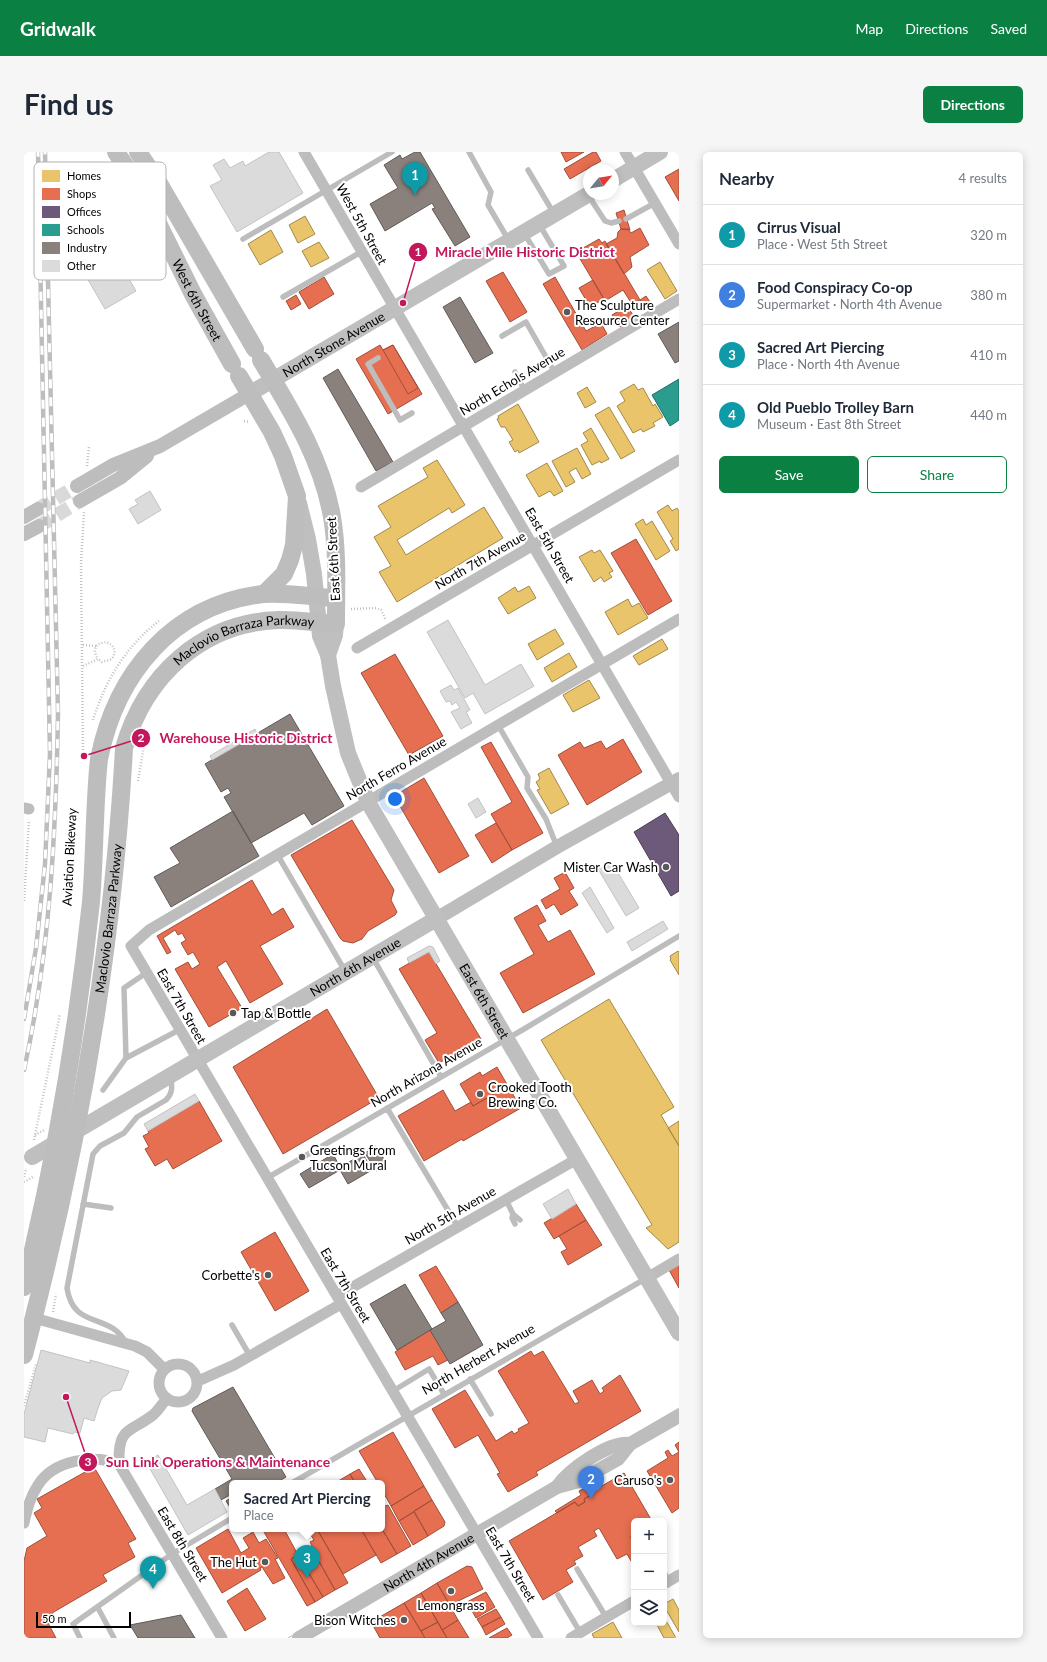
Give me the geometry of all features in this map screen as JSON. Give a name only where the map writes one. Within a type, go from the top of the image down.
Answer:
[{"type":"main road","name":"West 6th Street","points":[[116,152],[123,162]]},
{"type":"main road","name":"West 6th Street","points":[[138,152],[145,162]]},
{"type":"main road","points":[[619,176],[660,152]]},
{"type":"main road","name":"West 6th Street","points":[[166,196],[273,380]]},
{"type":"main road","name":"North Stone Avenue","points":[[249,394],[583,198]]},
{"type":"main road","name":"West 6th Street","points":[[166,239],[194,296],[249,394]]},
{"type":"main road","name":"East 6th Street","points":[[273,380],[300,426],[313,452],[327,492],[334,538],[336,598],[334,621],[335,635],[328,655],[332,686],[348,753],[368,802],[679,1333]]},
{"type":"main road","name":"East 6th Street","points":[[249,394],[283,456],[297,496],[308,539],[316,597],[334,621]]},
{"type":"main road","points":[[264,594],[284,574],[290,560],[294,545],[297,496]]},
{"type":"main road","name":"Maclovio Barraza Parkway","points":[[24,1287],[50,1177],[63,1111],[91,900],[99,759],[103,739],[113,710],[129,680],[148,652],[188,619],[208,609],[234,600],[264,594],[336,598]]},
{"type":"main road","name":"Maclovio Barraza Parkway","points":[[30,1358],[34,1318],[55,1231],[83,1098],[108,942],[124,748],[135,718],[155,684],[176,660],[198,642],[220,632],[252,622],[278,620],[334,621]]},
{"type":"main road","name":"North 6th Avenue","points":[[31,1154],[171,1076],[436,919]]},
{"type":"street","name":"West 5th Street","points":[[304,152],[395,309]]},
{"type":"street","points":[[626,152],[679,244]]},
{"type":"street","name":"North Echols Avenue","points":[[360,487],[464,427],[477,417],[554,371],[679,299]]},
{"type":"street","name":"East 5th Street","points":[[395,309],[602,664],[675,781],[679,797]]},
{"type":"street","name":"North Stone Avenue","points":[[77,486],[113,465],[160,446],[249,394]]},
{"type":"street","name":"North Stone Avenue","points":[[80,501],[120,478],[160,446]]},
{"type":"street","name":"North 7th Avenue","points":[[358,648],[679,460]]},
{"type":"street","points":[[24,517],[38,509]]},
{"type":"street","points":[[24,534],[38,526]]},
{"type":"street","name":"North Ferro Avenue","points":[[131,946],[149,930],[679,620]]},
{"type":"street","name":"North 6th Avenue","points":[[436,919],[557,847],[675,781]]},
{"type":"street","name":"East 7th Street","points":[[131,946],[179,1030],[538,1638]]},
{"type":"street","name":"North 5th Avenue","points":[[198,1381],[250,1356],[458,1227],[577,1159]]},
{"type":"street","name":"North Herbert Avenue","points":[[647,1278],[679,1259]]},
{"type":"street","points":[[34,1318],[126,1343],[146,1352],[164,1369]]},
{"type":"street","points":[[175,1364],[187,1366],[192,1369],[198,1381],[195,1392],[185,1401],[179,1402],[167,1398],[159,1387],[161,1374],[164,1369],[175,1364]]},
{"type":"street","points":[[24,1523],[30,1500],[39,1484],[54,1470],[90,1459],[106,1459],[119,1464],[119,1450],[124,1434],[154,1414],[167,1398]]},
{"type":"street","name":"North 4th Avenue","points":[[299,1638],[557,1487],[573,1470],[592,1458],[611,1447],[625,1443],[630,1444],[679,1416]]},
{"type":"street","name":"East 8th Street","points":[[119,1464],[222,1638]]},
{"type":"street","points":[[576,1635],[631,1603]]},
{"type":"lane","points":[[242,240],[392,152]]},
{"type":"lane","points":[[469,152],[491,192],[488,205],[509,241]]},
{"type":"lane","points":[[528,170],[555,215]]},
{"type":"lane","points":[[592,200],[605,222],[619,222]]},
{"type":"lane","points":[[626,219],[655,203]]},
{"type":"lane","points":[[524,233],[549,274],[564,266],[539,224]]},
{"type":"lane","points":[[283,297],[361,252]]},
{"type":"lane","points":[[502,336],[526,322],[554,371]]},
{"type":"lane","points":[[378,358],[368,364],[400,420],[412,413]]},
{"type":"lane","points":[[515,372],[524,389]]},
{"type":"lane","points":[[498,725],[528,777],[528,788],[546,819],[557,847]]},
{"type":"lane","points":[[277,854],[345,972]]},
{"type":"lane","name":"North Arizona Avenue","points":[[267,1178],[507,1039],[679,936]]},
{"type":"lane","points":[[372,956],[441,1076]]},
{"type":"lane","points":[[126,1058],[124,988],[146,973]]},
{"type":"lane","points":[[103,1090],[126,1058],[179,1030]]},
{"type":"lane","points":[[126,1343],[122,1334],[112,1327],[82,1316],[76,1310],[69,1297],[68,1288],[93,1154],[96,1150],[124,1133],[137,1117],[166,1100],[172,1089],[171,1076]]},
{"type":"lane","points":[[388,1108],[458,1227]]},
{"type":"lane","points":[[506,1200],[513,1214],[512,1218],[518,1222]]},
{"type":"lane","points":[[84,1204],[111,1208]]},
{"type":"lane","name":"North Herbert Avenue","points":[[297,1480],[647,1278]]},
{"type":"lane","points":[[232,1325],[250,1356]]},
{"type":"lane","points":[[392,1391],[429,1369],[444,1394]]},
{"type":"lane","points":[[470,1379],[491,1414]]},
{"type":"lane","points":[[80,1638],[73,1624],[98,1608],[172,1554],[229,1520]]},
{"type":"lane","points":[[577,1569],[606,1618]]},
{"type":"lane","points":[[558,1595],[576,1635]]},
{"type":"lane","points":[[98,1608],[114,1638]]},
{"type":"path","points":[[244,421],[254,424]]},
{"type":"path","points":[[82,533],[83,758]]},
{"type":"path","points":[[334,621],[349,609],[376,608],[381,610],[390,629]]},
{"type":"path","points":[[91,726],[99,699],[117,666],[134,644],[161,620]]},
{"type":"path","points":[[83,645],[96,646],[106,642],[112,644],[115,649],[112,659],[102,662],[98,659],[95,654],[96,646]]},
{"type":"path","points":[[83,666],[98,659]]},
{"type":"path","points":[[138,783],[146,732]]},
{"type":"path","points":[[83,751],[88,738]]},
{"type":"path","points":[[24,901],[27,809]]},
{"type":"path","points":[[24,1177],[31,1154],[62,1009]]},
{"type":"path","points":[[24,1406],[30,1358]]},
{"type":"building: Homes","points":[[305,216],[315,234],[298,243],[289,225]]},
{"type":"building: Homes","points":[[271,230],[283,252],[260,265],[248,244]]},
{"type":"building: Homes","points":[[319,242],[329,258],[311,267],[302,251]]},
{"type":"building: Homes","points":[[660,262],[677,291],[665,299],[647,270]]},
{"type":"building: Homes","points":[[634,384],[638,390],[643,388],[653,406],[655,404],[663,417],[653,423],[655,426],[643,432],[641,429],[633,433],[617,406],[625,401],[620,392]]},
{"type":"building: Homes","points":[[587,387],[596,402],[585,408],[577,393]]},
{"type":"building: Homes","points":[[518,404],[539,442],[519,453],[518,450],[515,452],[509,442],[513,440],[505,427],[501,427],[497,419],[499,418],[498,416]]},
{"type":"building: Homes","points":[[609,407],[635,451],[621,459],[595,415]]},
{"type":"building: Homes","points":[[591,428],[609,459],[592,465],[581,445],[588,441],[583,433]]},
{"type":"building: Homes","points":[[577,448],[591,474],[582,479],[576,468],[569,472],[575,482],[566,487],[552,461]]},
{"type":"building: Homes","points":[[437,460],[465,505],[452,513],[449,508],[397,540],[406,555],[484,507],[503,538],[397,602],[379,572],[391,566],[374,537],[391,527],[378,506],[428,477],[423,468]]},
{"type":"building: Homes","points":[[547,463],[563,491],[554,496],[550,491],[539,497],[526,475]]},
{"type":"building: Homes","points":[[668,505],[672,511],[677,508],[679,511],[679,549],[676,551],[670,541],[673,539],[657,512]]},
{"type":"building: Homes","points":[[643,519],[646,525],[652,521],[670,551],[656,560],[635,524]]},
{"type":"building: Homes","points":[[592,550],[594,553],[600,550],[613,571],[609,573],[612,577],[604,582],[601,577],[594,582],[579,557]]},
{"type":"building: Homes","points":[[529,586],[536,598],[508,614],[498,598],[515,587],[518,592]]},
{"type":"building: Homes","points":[[628,599],[632,607],[639,603],[648,618],[618,635],[605,612]]},
{"type":"building: Homes","points":[[555,629],[564,644],[537,660],[528,644]]},
{"type":"building: Homes","points":[[662,639],[668,649],[639,665],[633,656]]},
{"type":"building: Homes","points":[[569,653],[577,667],[552,682],[544,668]]},
{"type":"building: Homes","points":[[589,680],[600,698],[573,712],[563,695]]},
{"type":"building: Homes","points":[[549,768],[569,804],[551,814],[537,790],[540,789],[536,782],[540,779],[538,774]]},
{"type":"building: Homes","points":[[678,951],[679,975],[670,960],[670,956]]},
{"type":"building: Homes","points":[[609,999],[674,1107],[661,1115],[679,1146],[679,1242],[668,1249],[646,1228],[652,1225],[541,1040]]},
{"type":"building: Homes","points":[[679,1121],[679,1146],[668,1128]]},
{"type":"building: Homes","points":[[673,1599],[679,1610],[679,1632],[667,1611],[667,1602]]},
{"type":"building: Homes","points":[[613,1622],[622,1638],[594,1638],[592,1634]]},
{"type":"building: Homes","points":[[667,1622],[676,1638],[664,1638],[658,1626],[667,1626]]},
{"type":"building: Shops","points":[[561,152],[584,152],[566,162]]},
{"type":"building: Shops","points":[[593,152],[596,152],[601,161],[596,164],[583,164],[583,171],[570,179],[564,169]]},
{"type":"building: Shops","points":[[679,169],[679,201],[665,177]]},
{"type":"building: Shops","points":[[624,210],[630,230],[621,229],[616,213]]},
{"type":"building: Shops","points":[[640,228],[649,245],[630,257],[632,267],[624,274],[606,244],[617,238],[618,232],[621,229],[628,229],[631,233]]},
{"type":"building: Shops","points":[[599,239],[602,243],[605,241],[640,300],[632,304],[623,290],[605,301],[576,252]]},
{"type":"building: Shops","points":[[503,272],[527,312],[510,322],[486,281]]},
{"type":"building: Shops","points":[[324,277],[334,294],[309,309],[299,292]]},
{"type":"building: Shops","name":"The Sculpture Resource Center","points":[[555,277],[586,331],[601,323],[607,334],[582,350],[543,284]]},
{"type":"building: Shops","points":[[593,280],[604,299],[590,307],[579,288]]},
{"type":"building: Shops","points":[[296,295],[301,304],[291,310],[286,301]]},
{"type":"building: Shops","points":[[646,296],[652,305],[645,310],[640,300]]},
{"type":"building: Shops","points":[[627,306],[635,318],[620,327],[612,315]]},
{"type":"building: Shops","points":[[380,345],[383,350],[393,345],[422,394],[388,414],[356,359]]},
{"type":"building: Shops","points":[[393,345],[418,388],[408,394],[383,350]]},
{"type":"building: Shops","points":[[636,539],[672,601],[648,615],[611,553]]},
{"type":"building: Shops","points":[[395,654],[443,736],[409,755],[361,673]]},
{"type":"building: Shops","points":[[623,739],[642,772],[587,805],[558,755],[580,742],[584,748],[601,741],[606,749]]},
{"type":"building: Shops","points":[[491,742],[543,833],[512,850],[491,814],[512,802],[481,747]]},
{"type":"building: Shops","points":[[424,778],[469,856],[439,873],[394,796]]},
{"type":"building: Shops","points":[[352,820],[394,890],[391,900],[397,912],[395,915],[368,931],[362,939],[353,943],[343,941],[340,938],[291,855]]},
{"type":"building: Shops","points":[[496,823],[512,850],[492,863],[475,835]]},
{"type":"building: Shops","points":[[565,872],[574,888],[569,891],[578,905],[561,915],[554,904],[546,909],[541,900],[560,889],[554,878]]},
{"type":"building: Shops","points":[[252,880],[272,915],[283,908],[294,927],[260,946],[283,984],[250,1003],[226,961],[217,967],[242,1008],[209,1027],[175,969],[188,962],[192,969],[200,964],[193,952],[188,955],[181,943],[186,940],[182,933],[178,935],[175,930],[163,938],[171,952],[167,954],[157,936]]},
{"type":"building: Shops","points":[[537,905],[546,921],[538,925],[548,942],[570,930],[595,974],[523,1013],[500,973],[534,954],[514,918]]},
{"type":"building: Shops","points":[[429,952],[481,1039],[439,1063],[425,1040],[437,1033],[399,969]]},
{"type":"building: Shops","points":[[327,1009],[379,1098],[283,1154],[233,1067]]},
{"type":"building: Shops","name":"Crooked Tooth Brewing Co.","points":[[497,1067],[508,1086],[473,1106],[460,1084],[480,1072],[482,1076]]},
{"type":"building: Shops","points":[[508,1086],[521,1108],[424,1161],[398,1116],[443,1090],[455,1111],[471,1102],[473,1106]]},
{"type":"building: Shops","points":[[199,1101],[222,1141],[173,1169],[167,1159],[155,1166],[145,1149],[149,1147],[143,1136],[149,1133],[148,1131]]},
{"type":"building: Shops","points":[[576,1204],[586,1220],[554,1239],[544,1223]]},
{"type":"building: Shops","points":[[586,1220],[602,1245],[568,1265],[561,1252],[567,1249],[559,1236]]},
{"type":"building: Shops","points":[[275,1232],[309,1291],[275,1311],[241,1252]]},
{"type":"building: Shops","points":[[679,1264],[679,1288],[669,1270]]},
{"type":"building: Shops","points":[[436,1266],[458,1302],[441,1313],[419,1275]]},
{"type":"building: Shops","points":[[430,1330],[448,1360],[438,1365],[433,1356],[405,1370],[395,1352]]},
{"type":"building: Shops","points":[[531,1351],[534,1356],[543,1351],[575,1404],[579,1402],[573,1391],[592,1380],[600,1394],[604,1391],[602,1388],[620,1375],[641,1411],[536,1472],[538,1475],[508,1492],[497,1474],[500,1473],[478,1435],[455,1448],[432,1409],[465,1390],[496,1441],[512,1431],[514,1434],[519,1431],[518,1429],[529,1423],[498,1371]]},
{"type":"building: Shops","points":[[393,1432],[424,1486],[391,1506],[385,1495],[385,1480],[376,1480],[359,1451]]},
{"type":"building: Shops","points":[[679,1442],[679,1452],[675,1445]]},
{"type":"building: Shops","points":[[668,1450],[672,1456],[679,1452],[679,1508],[672,1513],[647,1471],[668,1458],[665,1452]]},
{"type":"building: Shops","points":[[94,1467],[136,1539],[128,1543],[135,1557],[103,1575],[107,1581],[52,1613],[54,1617],[47,1621],[56,1638],[24,1638],[24,1561],[27,1548],[47,1536],[34,1513],[42,1508],[37,1499]]},
{"type":"building: Shops","points":[[359,1469],[366,1480],[353,1480],[350,1474]]},
{"type":"building: Shops","points":[[624,1473],[650,1518],[631,1518],[631,1561],[627,1554],[617,1559],[599,1528],[594,1531],[597,1536],[578,1547],[583,1556],[574,1561],[576,1564],[566,1570],[573,1582],[543,1600],[509,1541],[575,1502],[578,1506],[585,1502],[584,1499],[591,1495],[590,1493]]},
{"type":"building: Shops","points":[[350,1474],[353,1480],[340,1480]]},
{"type":"building: Shops","points":[[424,1486],[432,1500],[399,1521],[391,1506]]},
{"type":"building: Shops","points":[[587,1487],[591,1495],[584,1499],[585,1502],[578,1506],[575,1502],[557,1513],[555,1511],[581,1495],[579,1491]]},
{"type":"building: Shops","points":[[432,1500],[445,1522],[444,1526],[428,1536],[414,1511]]},
{"type":"building: Shops","points":[[388,1505],[411,1546],[397,1554],[384,1532],[385,1506]]},
{"type":"building: Shops","points":[[414,1512],[428,1536],[413,1545],[399,1521]]},
{"type":"building: Shops","points":[[228,1529],[241,1553],[249,1548],[243,1538],[253,1532],[259,1543],[266,1539],[278,1558],[275,1559],[285,1578],[273,1584],[262,1567],[260,1568],[261,1570],[222,1593],[196,1548]]},
{"type":"building: Shops","points":[[264,1532],[286,1532],[298,1555],[291,1559],[315,1602],[307,1606]]},
{"type":"building: Shops","points":[[309,1532],[319,1532],[348,1583],[335,1590],[311,1547],[310,1542],[314,1540]]},
{"type":"building: Shops","points":[[319,1532],[363,1532],[376,1555],[343,1574]]},
{"type":"building: Shops","points":[[363,1532],[384,1532],[397,1554],[381,1563]]},
{"type":"building: Shops","points":[[311,1547],[335,1590],[323,1597],[298,1555]]},
{"type":"building: Shops","points":[[298,1555],[323,1597],[315,1602],[291,1559]]},
{"type":"building: Shops","points":[[467,1566],[472,1567],[483,1589],[450,1605],[437,1583]]},
{"type":"building: Shops","points":[[437,1583],[458,1620],[442,1630],[421,1593]]},
{"type":"building: Shops","points":[[247,1588],[266,1619],[245,1631],[227,1601]]},
{"type":"building: Shops","points":[[486,1592],[495,1607],[476,1618],[467,1602]]},
{"type":"building: Shops","points":[[421,1593],[438,1622],[421,1631],[404,1603]]},
{"type":"building: Shops","points":[[404,1603],[425,1638],[380,1638],[371,1622]]},
{"type":"building: Shops","points":[[496,1609],[501,1617],[482,1627],[477,1619]]},
{"type":"building: Shops","points":[[501,1617],[505,1624],[486,1635],[482,1627]]},
{"type":"building: Shops","points":[[458,1620],[469,1638],[447,1638],[442,1630]]},
{"type":"building: Shops","points":[[438,1622],[447,1638],[425,1638],[421,1631]]},
{"type":"building: Shops","points":[[507,1628],[512,1635],[507,1638],[489,1638]]},
{"type":"building: Offices","name":"Mister Car Wash","points":[[665,813],[679,835],[679,891],[671,896],[634,832]]},
{"type":"building: Schools","points":[[679,379],[679,420],[670,426],[652,395]]},
{"type":"building: Industry","points":[[415,152],[420,152],[470,237],[455,246],[432,209],[435,208],[432,203],[385,231],[370,204],[398,188],[384,165],[400,155],[402,159]]},
{"type":"building: Industry","points":[[460,297],[493,353],[475,363],[443,307]]},
{"type":"building: Industry","points":[[679,322],[679,361],[675,363],[658,334]]},
{"type":"building: Industry","points":[[338,369],[393,462],[376,471],[323,378]]},
{"type":"building: Industry","points":[[290,714],[344,806],[312,825],[304,813],[251,843],[224,797],[231,793],[228,788],[221,792],[205,764]]},
{"type":"building: Industry","points":[[233,811],[259,856],[171,907],[154,877],[180,863],[170,848]]},
{"type":"building: Industry","points":[[376,1146],[387,1164],[376,1171],[365,1153]]},
{"type":"building: Industry","points":[[333,1154],[340,1167],[363,1154],[372,1170],[348,1184],[340,1170],[309,1188],[300,1174]]},
{"type":"building: Industry","points":[[405,1284],[432,1329],[397,1350],[370,1304]]},
{"type":"building: Industry","points":[[458,1302],[483,1345],[450,1364],[430,1330],[446,1321],[441,1313]]},
{"type":"building: Industry","points":[[233,1387],[286,1477],[281,1480],[230,1480],[232,1479],[192,1411],[193,1408]]},
{"type":"building: Industry","points":[[229,1481],[229,1496],[221,1500],[215,1489]]},
{"type":"building: Industry","points":[[229,1499],[229,1506],[226,1501]]},
{"type":"building: Industry","points":[[181,1615],[195,1638],[138,1638],[130,1625]]},
{"type":"building: Other","points":[[269,152],[279,152],[303,193],[237,232],[210,186],[222,180],[213,165],[224,159],[230,168],[243,161],[245,166]]},
{"type":"building: Other","points":[[88,280],[130,280],[136,291],[105,309]]},
{"type":"building: Other","points":[[150,491],[161,510],[138,524],[129,509],[138,504],[135,500]]},
{"type":"building: Other","points":[[448,620],[485,685],[521,664],[534,686],[485,714],[473,693],[465,698],[427,632]]},
{"type":"building: Other","points":[[451,685],[454,690],[458,688],[470,710],[466,712],[472,723],[461,729],[451,712],[460,708],[456,702],[452,705],[450,701],[446,702],[440,691]]},
{"type":"building: Other","points":[[255,729],[257,734],[212,760],[210,756]]},
{"type":"building: Other","points":[[478,798],[486,812],[476,818],[468,804]]},
{"type":"building: Other","points":[[611,861],[639,908],[626,916],[598,869]]},
{"type":"building: Other","points":[[590,887],[614,928],[607,933],[582,893]]},
{"type":"building: Other","points":[[663,921],[668,929],[632,951],[627,942]]},
{"type":"building: Other","points":[[429,946],[433,947],[440,961],[436,964],[429,952],[409,963],[407,958]]},
{"type":"building: Other","points":[[195,1094],[199,1101],[148,1131],[144,1124]]},
{"type":"building: Other","points":[[568,1189],[576,1204],[552,1219],[543,1204]]},
{"type":"building: Other","points":[[41,1350],[90,1363],[90,1360],[129,1371],[121,1390],[112,1391],[102,1398],[94,1421],[84,1418],[80,1433],[74,1432],[73,1434],[48,1428],[45,1442],[24,1437],[24,1414]]},
{"type":"building: Other","points":[[158,1455],[187,1505],[215,1489],[227,1512],[188,1535],[146,1462]]},
{"type":"tunnel","points":[[38,509],[77,486]]},
{"type":"tunnel","points":[[39,526],[80,501]]},
{"type":"tram line","points":[[288,1638],[679,1408]]},
{"type":"tram line","points":[[311,1638],[679,1422]]},
{"type":"railway","points":[[38,152],[38,162]]},
{"type":"railway","points":[[45,152],[45,162]]},
{"type":"railway","points":[[24,1019],[36,948],[45,864],[50,754],[41,280]]},
{"type":"railway","points":[[24,1070],[33,1026],[46,937],[56,802],[58,713],[48,280]]},
{"type":"place","name":"Cirrus Visual","points":[[415,195]]},
{"type":"place","name":"Miracle Mile Historic District","points":[[403,303]]},
{"type":"place","name":"The Sculpture Resource Center","points":[[567,312]]},
{"type":"place","name":"Warehouse Historic District","points":[[84,756]]},
{"type":"place","name":"Mister Car Wash","points":[[666,867]]},
{"type":"place","name":"Tap & Bottle","points":[[233,1013]]},
{"type":"place","name":"Crooked Tooth Brewing Co.","points":[[480,1094]]},
{"type":"place","name":"Greetings from Tucson Mural","points":[[302,1157]]},
{"type":"place","name":"Corbette's","points":[[268,1275]]},
{"type":"place","name":"Sun Link Operations & Maintenance","points":[[66,1397]]},
{"type":"place","name":"Caruso's","points":[[670,1480]]},
{"type":"place","name":"Food Conspiracy Co-op","points":[[591,1499]]},
{"type":"place","name":"The Hut","points":[[265,1562]]},
{"type":"place","name":"Sacred Art Piercing","points":[[307,1578]]},
{"type":"place","name":"Old Pueblo Trolley Barn","points":[[153,1589]]},
{"type":"place","name":"Lemongrass","points":[[451,1591]]},
{"type":"place","name":"Bison Witches","points":[[404,1620]]}]
